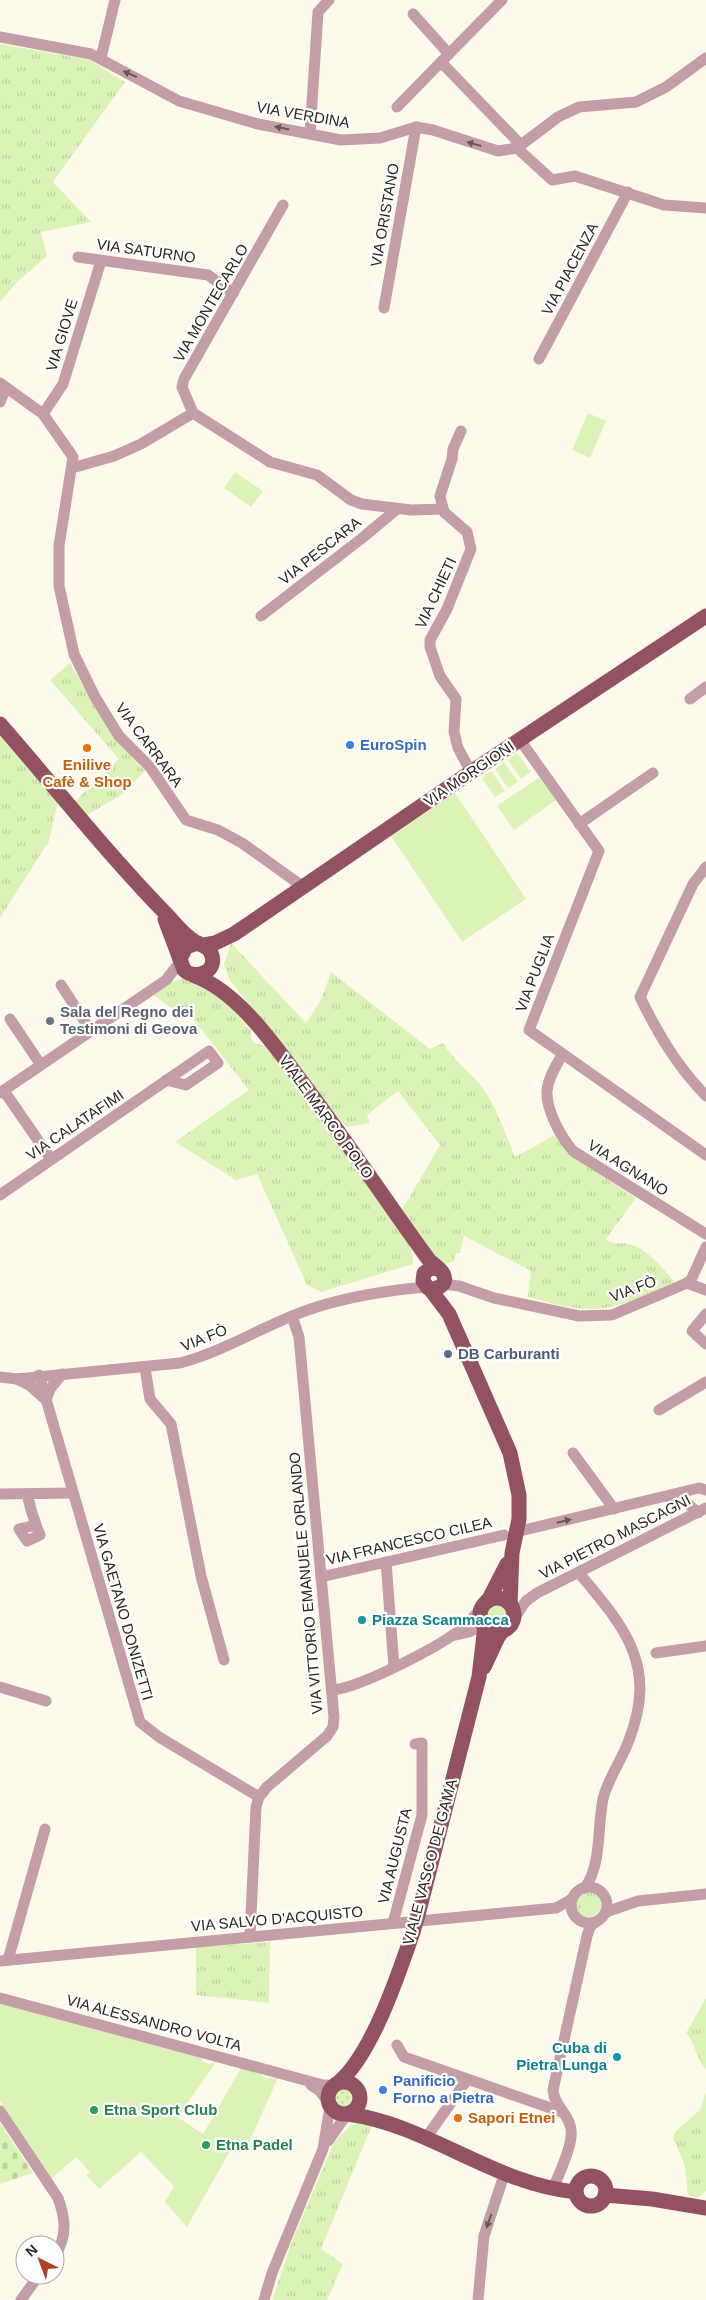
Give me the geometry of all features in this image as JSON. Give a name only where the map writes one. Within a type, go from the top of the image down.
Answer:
[{"type":"main road","name":"VIA MORGIONI","points":[[234,934],[471,772],[706,616]]},
{"type":"main road","points":[[0,724],[152,900],[167,921],[186,968],[209,981],[236,1003]]},
{"type":"main road","points":[[152,900],[210,951],[212,962],[236,1003]]},
{"type":"main road","points":[[186,968],[186,948],[215,943],[234,934]]},
{"type":"main road","points":[[186,968],[206,973],[212,962],[234,934]]},
{"type":"main road","name":"VIALE MARCO POLO","points":[[236,1003],[285,1059],[411,1234],[432,1279]]},
{"type":"main road","points":[[432,1279],[510,1454],[519,1495],[510,1533],[512,1553],[510,1604],[514,1614],[508,1626],[498,1637],[479,1677]]},
{"type":"main road","points":[[479,1677],[484,1626],[480,1617],[512,1553]]},
{"type":"main road","points":[[485,1604],[500,1598],[510,1604]]},
{"type":"main road","points":[[484,1626],[495,1631],[508,1626]]},
{"type":"main road","name":"VIALE VASCO DE GAMA","points":[[368,2041],[389,1998],[413,1932],[479,1677]]},
{"type":"main road","points":[[368,2041],[350,2070],[328,2092],[328,2103],[336,2112],[391,2123],[504,2174],[553,2189],[576,2192]]},
{"type":"main road","points":[[347,2114],[358,2106],[368,2041]]},
{"type":"main road","points":[[336,2084],[352,2084],[391,2123]]},
{"type":"main road","points":[[592,2176],[604,2185],[605,2195],[597,2204],[589,2206],[581,2203],[576,2192],[578,2182],[592,2176]]},
{"type":"main road","points":[[605,2195],[706,2208]]},
{"type":"street","points":[[101,58],[115,0]]},
{"type":"street","points":[[310,134],[318,12],[329,0]]},
{"type":"street","points":[[396,107],[502,0]]},
{"type":"street","points":[[413,14],[445,58],[519,146],[552,180],[575,176],[664,205],[706,208]]},
{"type":"street","name":"VIA VERDINA","points":[[0,37],[101,58],[179,101],[258,124],[341,140],[380,138],[416,127],[433,130],[498,151],[519,146]]},
{"type":"street","points":[[519,146],[558,117],[579,107],[636,102],[666,87],[706,58]]},
{"type":"street","name":"VIA ORISTANO","points":[[384,308],[416,127]]},
{"type":"street","name":"VIA PIACENZA","points":[[539,359],[628,192]]},
{"type":"street","name":"VIA MONTECARLO","points":[[193,413],[182,387],[184,379],[283,206]]},
{"type":"street","name":"VIA SATURNO","points":[[78,257],[208,275],[233,293]]},
{"type":"street","name":"VIA GIOVE","points":[[43,414],[63,384],[101,260]]},
{"type":"street","points":[[0,402],[3,386],[43,414],[71,452],[72,468],[114,456],[141,444],[193,413],[270,462],[317,475],[351,500],[397,509],[442,509],[440,496],[442,486],[461,431]]},
{"type":"street","name":"VIA CARRARA","points":[[72,468],[60,546],[59,586],[74,654],[95,696],[119,736],[150,767],[186,820],[218,830],[242,843],[302,886]]},
{"type":"street","name":"VIA PESCARA","points":[[260,616],[397,509]]},
{"type":"street","name":"VIA CHIETI","points":[[442,509],[451,520],[467,532],[472,549],[447,609],[430,640],[430,647],[440,676],[456,698],[454,732],[458,748],[471,772]]},
{"type":"street","points":[[690,699],[706,687]]},
{"type":"street","name":"VIA PUGLIA","points":[[520,740],[599,851],[529,1030],[706,1155]]},
{"type":"street","points":[[579,824],[653,772]]},
{"type":"street","points":[[706,867],[693,884],[640,997],[659,1037],[680,1068],[706,1096]]},
{"type":"street","points":[[51,1159],[2,1092],[186,968]]},
{"type":"street","points":[[61,984],[91,1031]]},
{"type":"street","points":[[10,1019],[42,1065]]},
{"type":"street","name":"VIA AGNANO","points":[[562,1055],[549,1081],[547,1092],[551,1110],[566,1143],[573,1151],[706,1234]]},
{"type":"street","name":"VIA CALATAFIMI","points":[[0,1194],[166,1080]]},
{"type":"street","points":[[686,1283],[691,1280],[706,1247]]},
{"type":"street","name":"VIA FÒ","points":[[0,1377],[17,1379],[39,1375],[145,1368],[198,1358],[327,1302],[410,1287],[432,1279],[494,1298],[579,1316],[612,1315],[686,1283]]},
{"type":"street","points":[[686,1283],[706,1290]]},
{"type":"street","points":[[706,1314],[692,1331],[706,1344]]},
{"type":"street","name":"VIA VITTORIO EMANUELE ORLANDO","points":[[259,1797],[267,1787],[327,1736],[333,1727],[333,1690],[299,1337],[292,1316]]},
{"type":"street","points":[[145,1368],[150,1399],[171,1424],[201,1576],[224,1660]]},
{"type":"street","points":[[17,1379],[29,1385],[46,1400],[50,1389],[62,1374]]},
{"type":"street","name":"VIA GAETANO DONIZETTI","points":[[39,1375],[140,1722],[159,1737],[259,1797]]},
{"type":"street","points":[[659,1410],[706,1382]]},
{"type":"street","points":[[573,1452],[614,1509]]},
{"type":"street","name":"VIA FRANCESCO CILEA","points":[[321,1578],[704,1488]]},
{"type":"street","points":[[0,1494],[73,1493]]},
{"type":"street","points":[[27,1494],[36,1525]]},
{"type":"street","points":[[667,1497],[685,1502],[702,1510]]},
{"type":"street","name":"VIA PIETRO MASCAGNI","points":[[537,1594],[702,1510]]},
{"type":"street","points":[[386,1562],[394,1667]]},
{"type":"street","points":[[580,1573],[618,1621],[633,1649],[641,1684],[634,1727],[604,1798],[595,1866],[585,1888]]},
{"type":"street","points":[[510,1604],[518,1598],[537,1594]]},
{"type":"street","points":[[508,1626],[526,1601],[537,1594]]},
{"type":"street","points":[[333,1690],[345,1689],[394,1667],[452,1636],[466,1625],[485,1604]]},
{"type":"street","points":[[452,1636],[484,1626]]},
{"type":"street","points":[[469,1632],[477,1638],[482,1646]]},
{"type":"street","points":[[656,1653],[706,1646]]},
{"type":"street","points":[[0,1687],[46,1701]]},
{"type":"street","name":"VIA AUGUSTA","points":[[393,1923],[422,1815],[422,1743],[416,1744]]},
{"type":"street","points":[[250,1937],[256,1808],[259,1797]]},
{"type":"street","points":[[4,1961],[45,1829]]},
{"type":"street","points":[[595,1866],[606,1912]]},
{"type":"street","points":[[556,1908],[572,1900],[578,1891],[585,1888],[638,1902]]},
{"type":"street","points":[[553,2189],[570,2141],[570,2123],[554,2098],[553,2090],[590,1927],[606,1912],[617,1906],[706,1894]]},
{"type":"street","points":[[572,1900],[575,1916],[587,1936]]},
{"type":"street","points":[[556,1908],[585,1922],[595,1922]]},
{"type":"street","name":"VIA SALVO D'ACQUISTO","points":[[4,1961],[556,1908]]},
{"type":"street","name":"VIA ALESSANDRO VOLTA","points":[[0,1998],[323,2085],[336,2084]]},
{"type":"street","points":[[397,2045],[404,2057],[562,2112]]},
{"type":"street","points":[[299,2078],[319,2090],[328,2103],[323,2149]]},
{"type":"street","points":[[426,2138],[467,2080]]},
{"type":"street","points":[[0,2111],[60,2206],[63,2235]]},
{"type":"street","points":[[264,2300],[272,2273],[323,2149],[347,2114]]},
{"type":"street","points":[[478,2300],[484,2236],[504,2174]]},
{"type":"street","points":[[21,2300],[32,2285]]},
{"type":"green space","points":[[0,44],[90,60],[125,82],[53,182],[91,222],[41,232],[47,256],[19,280],[0,302]]},
{"type":"green space","points":[[588,413],[606,421],[590,458],[572,450]]},
{"type":"green space","points":[[235,472],[263,491],[251,507],[224,488]]},
{"type":"green space","points":[[70,663],[113,733],[145,771],[123,794],[87,815],[75,801],[119,759],[50,680]]},
{"type":"green space","points":[[0,736],[58,802],[49,841],[0,918]]},
{"type":"green space","points":[[517,753],[531,772],[521,779],[508,760]]},
{"type":"green space","points":[[504,762],[518,782],[508,788],[495,769]]},
{"type":"green space","points":[[491,771],[505,791],[495,797],[482,778]]},
{"type":"green space","points":[[540,777],[556,800],[514,830],[497,806]]},
{"type":"green space","points":[[455,793],[526,899],[462,942],[391,836]]},
{"type":"green space","points":[[231,943],[306,1023],[322,998],[331,972],[430,1049],[443,1043],[485,1091],[500,1119],[515,1157],[557,1134],[567,1153],[636,1198],[606,1239],[613,1243],[629,1244],[645,1251],[675,1282],[623,1303],[601,1308],[582,1309],[528,1297],[531,1271],[464,1236],[460,1253],[456,1253],[454,1261],[442,1266],[402,1210],[440,1145],[398,1091],[367,1115],[370,1123],[347,1127],[342,1123],[229,979],[224,964]]},
{"type":"green space","points":[[189,977],[218,991],[251,1031],[251,1039],[256,1044],[266,1046],[396,1223],[410,1248],[413,1264],[321,1292],[307,1285],[257,1174],[236,1180],[175,1142],[249,1090],[190,1015],[177,1012],[152,994],[171,982]]},
{"type":"green space","points":[[497,1602],[506,1605],[509,1614],[506,1623],[497,1626],[488,1623],[485,1614],[488,1605]]},
{"type":"green space","points":[[588,1891],[597,1895],[601,1904],[597,1913],[588,1917],[579,1913],[575,1904],[579,1895]]},
{"type":"green space","points":[[270,1942],[269,2003],[196,1995],[196,1947]]},
{"type":"green space","points":[[706,1998],[706,2069],[702,2065],[692,2041],[686,2033]]},
{"type":"green space","name":"Etna Sport Club","points":[[0,2003],[202,2058],[203,2062],[210,2064],[216,2062],[178,2117],[203,2134],[241,2068],[259,2073],[265,2078],[278,2078],[246,2149],[234,2144],[187,2227],[165,2202],[174,2186],[141,2152],[99,2189],[86,2175],[90,2172],[76,2157],[51,2179],[0,2101]]},
{"type":"green space","points":[[344,2086],[352,2089],[355,2097],[352,2105],[344,2108],[336,2105],[333,2097],[336,2089]]},
{"type":"green space","points":[[706,2092],[706,2191],[698,2198],[688,2195],[685,2166],[673,2138],[675,2132],[700,2110]]},
{"type":"green space","points":[[361,2122],[373,2123],[321,2249],[343,2264],[327,2300],[272,2300],[293,2239],[334,2142],[351,2125]]},
{"type":"green space","points":[[0,2123],[33,2173],[0,2184]]},
{"type":"place","name":"EuroSpin","points":[[350,745]]},
{"type":"place","name":"Enilive Cafè & Shop","points":[[87,748]]},
{"type":"place","name":"Sala del Regno dei Testimoni di Geova","points":[[50,1021]]},
{"type":"place","name":"DB Carburanti","points":[[448,1354]]},
{"type":"place","name":"Piazza Scammacca","points":[[362,1620]]},
{"type":"place","name":"Cuba di Pietra Lunga","points":[[617,2057]]},
{"type":"place","name":"Panificio Forno a Pietra","points":[[383,2090]]},
{"type":"place","name":"Etna Sport Club","points":[[94,2110]]},
{"type":"place","name":"Sapori Etnei","points":[[458,2118]]},
{"type":"place","name":"Etna Padel","points":[[206,2145]]}]
